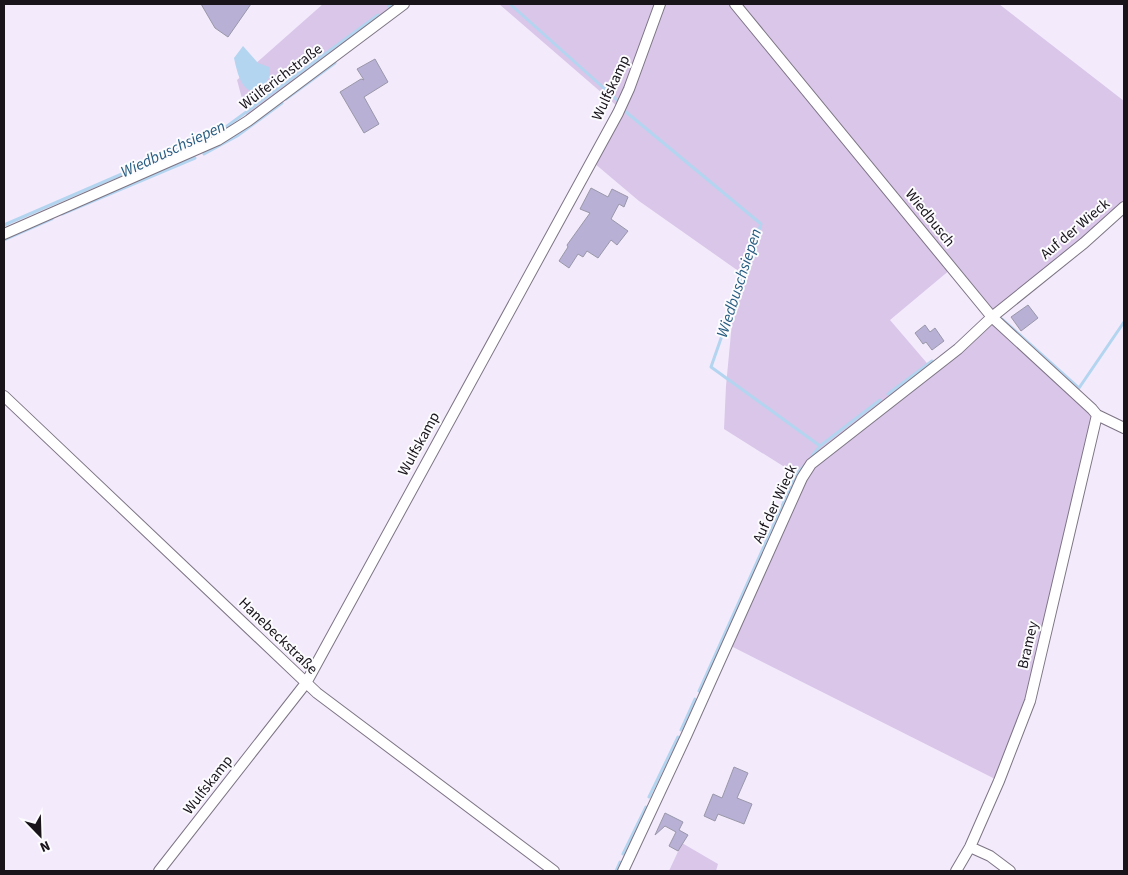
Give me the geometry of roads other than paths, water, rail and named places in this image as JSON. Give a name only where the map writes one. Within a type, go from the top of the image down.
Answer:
[{"type":"street","name":"Wülferichstraße","points":[[4,234],[218,140],[248,121],[404,4]]},
{"type":"street","name":"Wulfskamp","points":[[160,871],[306,683],[618,113],[629,89],[660,4]]},
{"type":"street","name":"Wiedbusch","points":[[735,4],[992,317],[1092,408],[1097,415],[1124,428]]},
{"type":"street","name":"Auf der Wieck","points":[[623,871],[802,478],[811,464],[958,349],[992,317],[1084,243],[1124,207]]},
{"type":"street","name":"Hanebeckstraße","points":[[4,396],[317,693],[554,871]]},
{"type":"street","name":"Bramey","points":[[956,871],[970,847],[1030,701],[1097,415]]},
{"type":"street","points":[[970,847],[990,856],[1010,871]]},
{"type":"water","points":[[243,46],[258,63],[269,67],[270,71],[267,81],[259,89],[250,90],[246,88],[237,70],[234,58]]},
{"type":"waterway","name":"Wiedbuschsiepen","points":[[389,6],[393,4]]},
{"type":"waterway","name":"Wiedbuschsiepen","points":[[510,4],[617,100]]},
{"type":"waterway","name":"Wiedbuschsiepen","points":[[4,225],[219,132],[378,15]]},
{"type":"waterway","points":[[286,99],[335,63]]},
{"type":"waterway","points":[[204,154],[237,136],[282,103]]},
{"type":"waterway","name":"Wiedbuschsiepen","points":[[626,112],[761,224],[711,367],[820,446]]},
{"type":"waterway","points":[[62,214],[195,158]]},
{"type":"waterway","points":[[4,240],[52,219]]},
{"type":"waterway","points":[[1002,319],[1079,388],[1124,322]]},
{"type":"waterway","points":[[888,394],[932,361]]},
{"type":"waterway","points":[[812,456],[820,446],[880,400]]},
{"type":"waterway","name":"Wiedbuschsiepen","points":[[699,691],[797,473],[805,465]]},
{"type":"waterway","name":"Wiedbuschsiepen","points":[[681,730],[695,699]]},
{"type":"waterway","name":"Wiedbuschsiepen","points":[[649,797],[678,737]]},
{"type":"waterway","name":"Wiedbuschsiepen","points":[[623,854],[646,807]]},
{"type":"waterway","name":"Wiedbuschsiepen","points":[[616,871],[620,862]]}]
